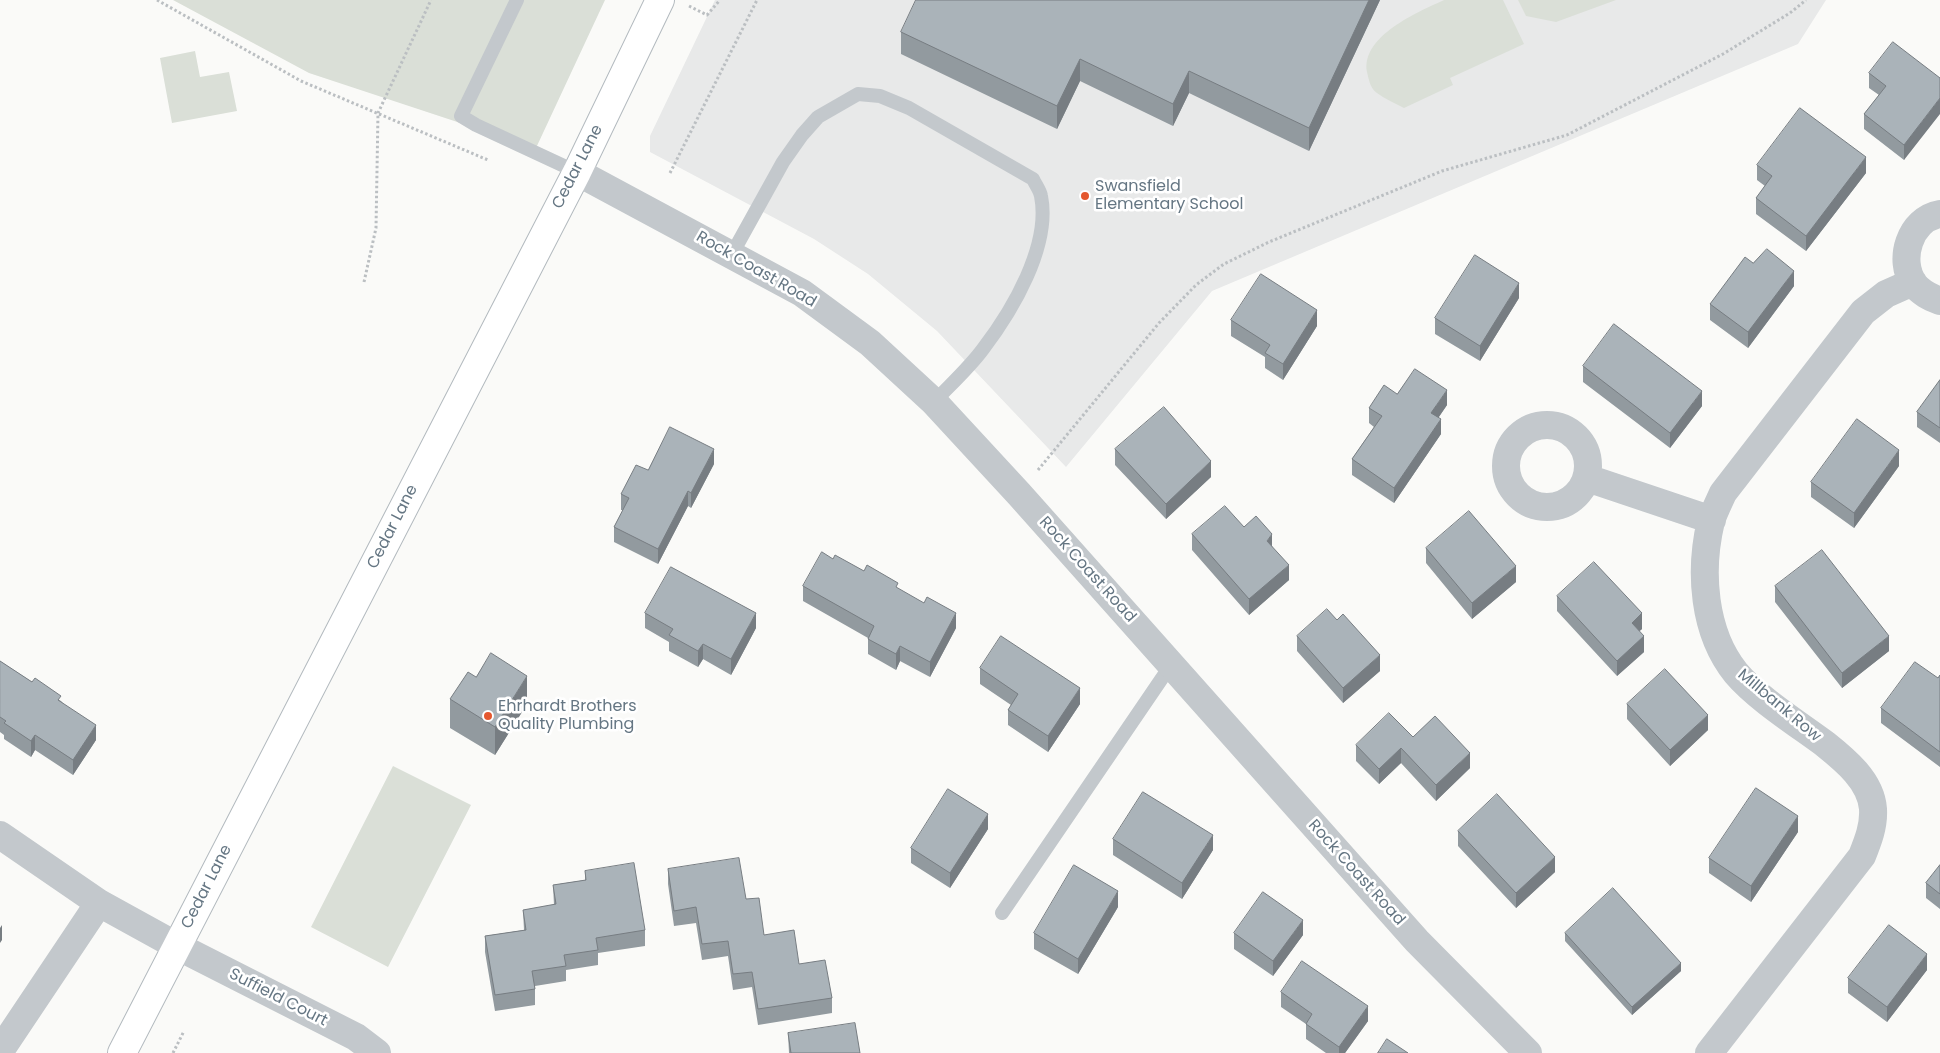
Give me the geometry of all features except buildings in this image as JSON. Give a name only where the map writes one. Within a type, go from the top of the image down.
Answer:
[{"type":"main road","name":"Cedar Lane","points":[[122,1053],[577,172],[672,2]]},
{"type":"street","name":"Rock Coast Road","points":[[577,172],[802,293],[870,343],[934,402],[1019,494],[1417,941],[1528,1053]]},
{"type":"street","points":[[1940,214],[1922,223],[1912,235],[1906,251],[1907,267],[1913,282],[1925,294],[1940,301]]},
{"type":"street","name":"Millbank Row","points":[[1709,1053],[1862,856],[1872,832],[1873,808],[1866,787],[1853,767],[1756,692],[1737,673],[1722,652],[1711,622],[1705,590],[1705,554],[1712,520],[1728,487],[1863,312],[1886,294],[1913,282]]},
{"type":"street","points":[[1588,478],[1712,520]]},
{"type":"street","name":"Suffield Court","points":[[0,835],[99,903],[177,946],[356,1037],[378,1053]]},
{"type":"street","points":[[0,1051],[99,903]]},
{"type":"lane","points":[[516,0],[461,116],[476,125],[577,172]]},
{"type":"lane","points":[[732,254],[784,162],[802,135],[818,116],[858,94],[880,96],[909,108],[1032,179],[1041,194],[1043,214],[1039,243],[1024,283],[982,350],[934,402]]},
{"type":"lane","points":[[1002,913],[1171,665]]},
{"type":"path","points":[[157,0],[301,81],[492,162]]},
{"type":"path","points":[[364,282],[376,228],[378,113],[431,0]]},
{"type":"path","points":[[672,2],[707,15],[720,0]]},
{"type":"path","points":[[670,173],[757,0]]},
{"type":"path","points":[[1019,494],[1159,323],[1196,286],[1224,264],[1269,242],[1442,171],[1567,135],[1723,54],[1790,13],[1806,0]]},
{"type":"path","points":[[173,1053],[184,1031]]},
{"type":"shaded area","points":[[173,0],[605,0],[536,148],[309,73]]},
{"type":"shaded area","name":"Swansfield Elementary School","points":[[715,0],[1826,0],[1798,44],[1212,291],[1066,467],[937,331],[868,274],[814,239],[650,152],[650,136]]},
{"type":"shaded area","points":[[1444,0],[1503,0],[1524,44],[1450,78],[1453,85],[1404,108],[1383,97],[1373,89],[1367,72],[1368,59],[1373,47],[1394,27],[1420,11]]},
{"type":"shaded area","points":[[1518,0],[1616,0],[1556,22],[1526,16]]},
{"type":"shaded area","points":[[195,51],[200,77],[229,72],[237,111],[172,123],[160,58]]},
{"type":"shaded area","points":[[393,766],[471,805],[388,967],[311,927]]},
{"type":"place","name":"Swansfield Elementary School","points":[[1085,196]]},
{"type":"place","name":"Ehrhardt Brothers Quality Plumbing","points":[[488,716]]}]
